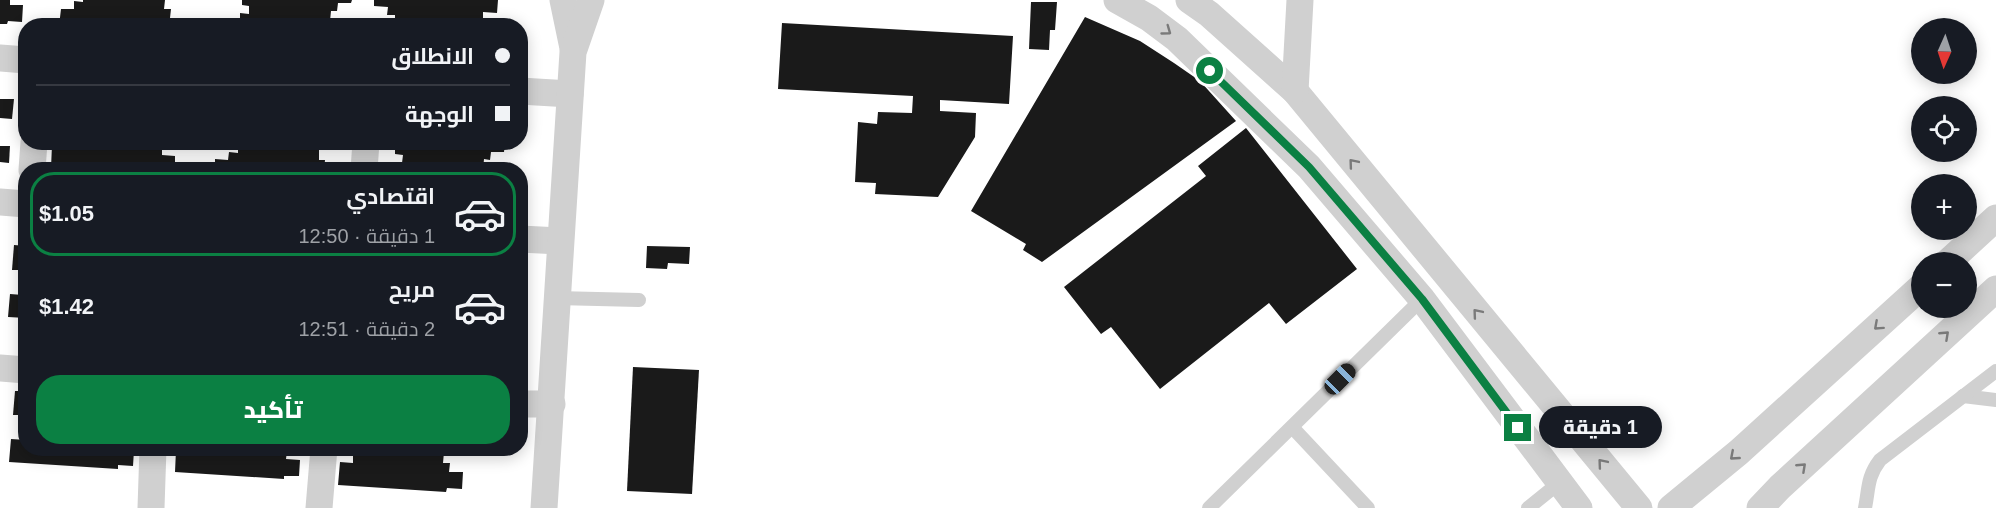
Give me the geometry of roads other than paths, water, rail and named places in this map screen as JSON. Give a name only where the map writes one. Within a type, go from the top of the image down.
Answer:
[{"type":"street","points":[[544,508],[573,52],[564,0]]},
{"type":"street","points":[[573,52],[591,0]]},
{"type":"street","points":[[1117,0],[1149,18],[1177,39],[1309,167],[1422,299],[1579,508]]},
{"type":"street","points":[[1189,0],[1209,14],[1295,92],[1639,508]]},
{"type":"street","points":[[1295,92],[1300,0]]},
{"type":"street","points":[[0,58],[18,59]]},
{"type":"street","points":[[528,91],[570,94]]},
{"type":"street","points":[[0,202],[18,203]]},
{"type":"street","points":[[1959,252],[1996,218]]},
{"type":"street","points":[[528,239],[560,241]]},
{"type":"street","points":[[1760,508],[1788,479],[1996,289]]},
{"type":"street","points":[[1671,508],[1739,452],[1911,296]]},
{"type":"street","points":[[0,368],[18,369]]},
{"type":"street","points":[[528,404],[552,404]]},
{"type":"street","points":[[151,508],[153,456]]},
{"type":"street","points":[[319,508],[323,456]]},
{"type":"lane","points":[[556,298],[639,300]]},
{"type":"lane","points":[[1209,508],[1422,299]]},
{"type":"lane","points":[[1865,508],[1872,471],[1880,460],[1996,370]]},
{"type":"lane","points":[[1963,396],[1996,400]]},
{"type":"lane","points":[[1292,427],[1368,508]]},
{"type":"lane","points":[[1528,508],[1559,483]]}]
